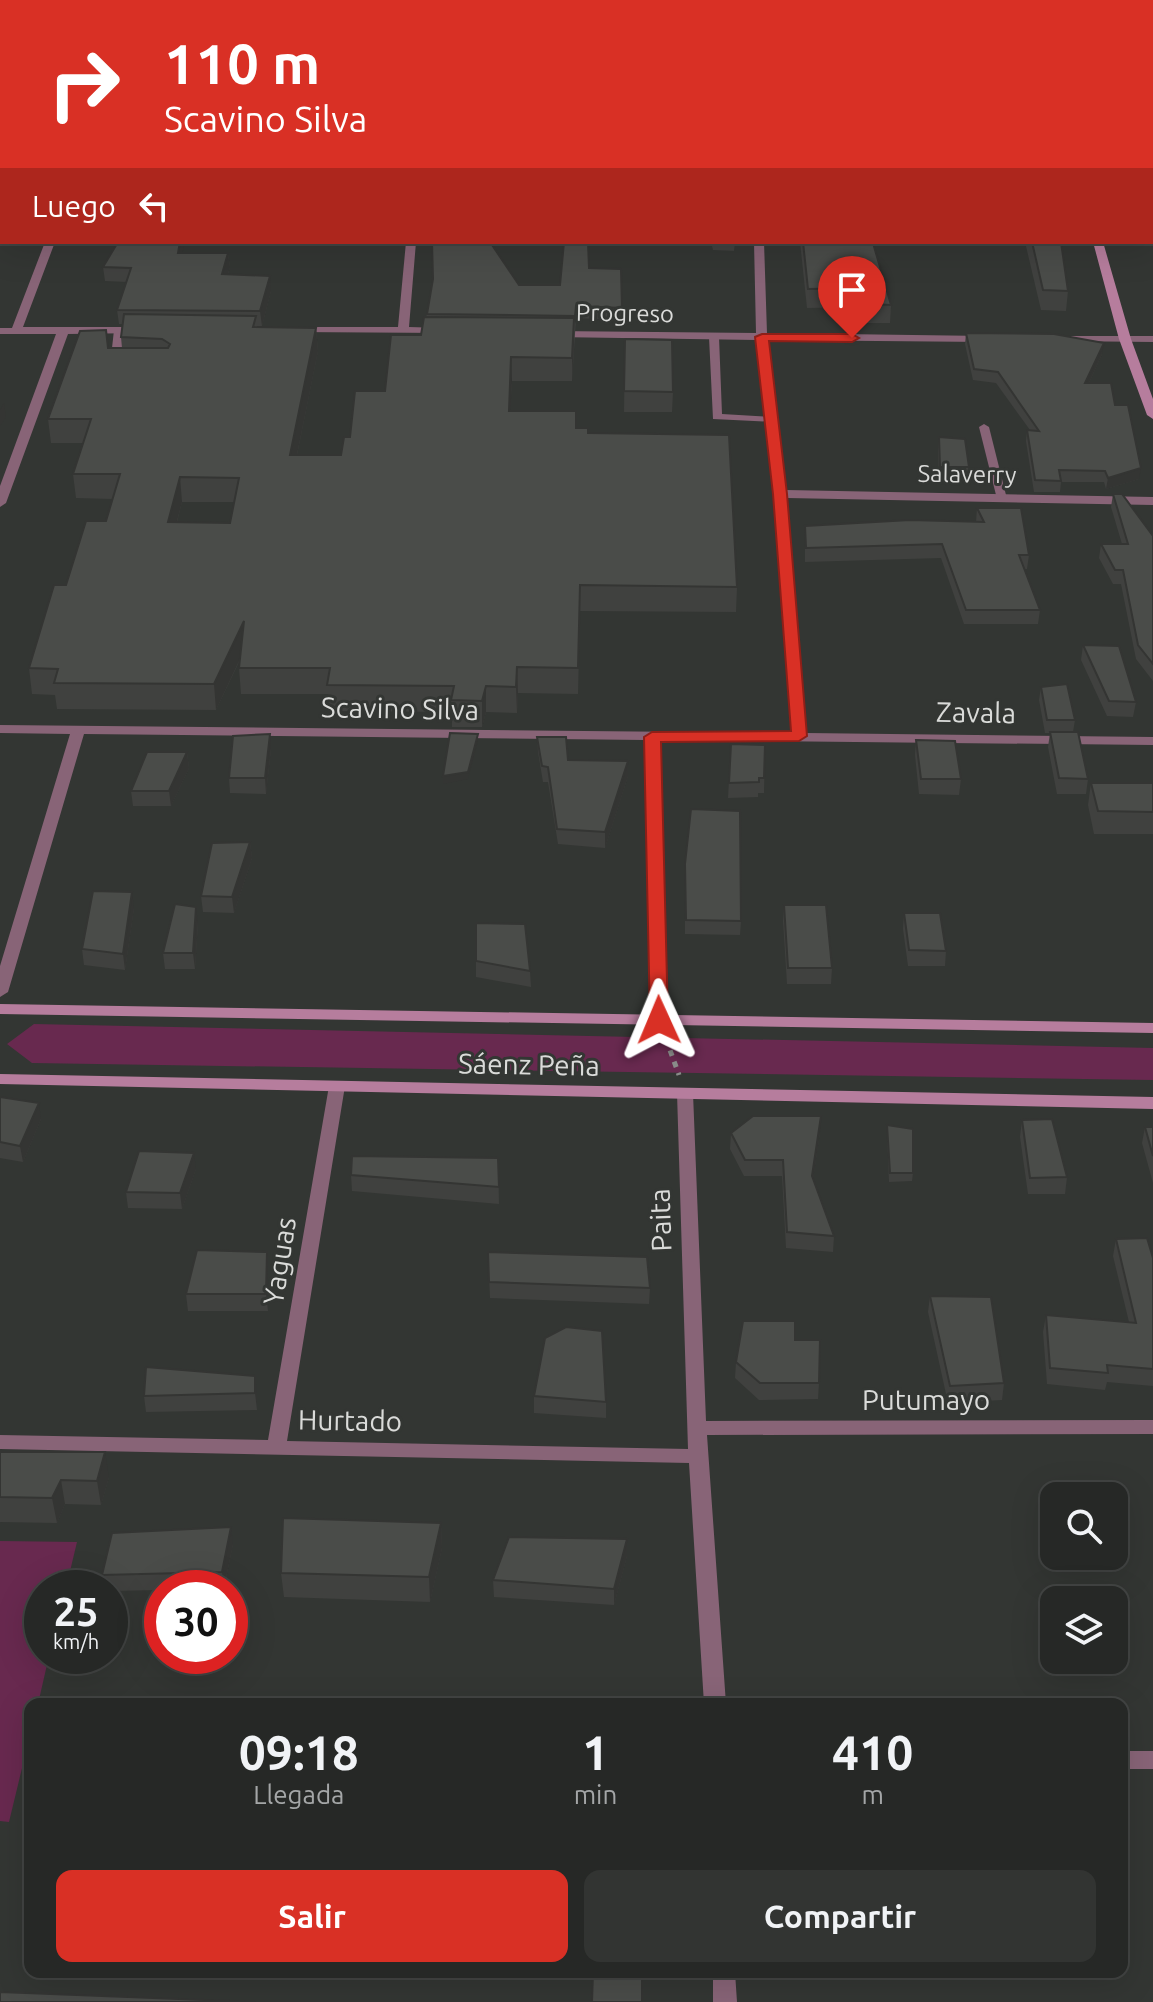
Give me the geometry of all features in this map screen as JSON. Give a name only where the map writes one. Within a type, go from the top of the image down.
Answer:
[{"type":"main road","points":[[1099,244],[1125,339],[1153,415]]},
{"type":"main road","name":"Sáenz Peña","points":[[0,1009],[1153,1028]]},
{"type":"main road","name":"Sáenz Peña","points":[[0,1079],[1153,1103]]},
{"type":"street","points":[[16,331],[49,244]]},
{"type":"street","points":[[403,330],[411,244]]},
{"type":"street","points":[[759,244],[762,337],[780,494],[799,736]]},
{"type":"street","points":[[0,331],[151,330]]},
{"type":"street","points":[[277,330],[451,331]]},
{"type":"street","points":[[0,503],[63,331]]},
{"type":"street","name":"Progreso","points":[[545,333],[998,339]]},
{"type":"street","points":[[1046,339],[1153,339]]},
{"type":"street","name":"Salaverry","points":[[780,494],[1001,495],[1153,501]]},
{"type":"street","name":"Scavino Silva","points":[[0,729],[799,736]]},
{"type":"street","points":[[0,992],[78,730]]},
{"type":"street","name":"Zavala","points":[[799,736],[1153,741]]},
{"type":"street","points":[[652,737],[659,1020]]},
{"type":"street","name":"Yaguas","points":[[277,1446],[337,1086]]},
{"type":"street","name":"Paita","points":[[685,1093],[698,1456],[715,1698]]},
{"type":"street","name":"Putumayo","points":[[698,1428],[1153,1427]]},
{"type":"street","name":"Hurtado","points":[[0,1442],[698,1456]]},
{"type":"street","points":[[1128,1760],[1153,1760]]},
{"type":"street","points":[[724,1978],[725,2002]]},
{"type":"lane","points":[[119,330],[115,366],[122,368]]},
{"type":"lane","points":[[714,337],[717,417],[772,420]]},
{"type":"lane","points":[[984,427],[1001,495]]},
{"type":"path","points":[[659,1020],[685,1093]]},
{"type":"shaded area","points":[[34,1024],[1153,1048],[1153,1080],[32,1063],[7,1044]]},
{"type":"shaded area","points":[[0,1541],[77,1542],[70,1570],[24,1570],[24,1674],[45,1674],[39,1698],[24,1698],[24,1760],[9,1822],[0,1821]]},
{"type":"building","points":[[117,244],[180,244],[178,253],[228,253],[222,274],[270,276],[260,311],[117,310],[131,268],[103,267]]},
{"type":"building","points":[[432,244],[491,244],[519,285],[560,285],[564,244],[588,244],[589,268],[621,269],[622,308],[576,306],[575,316],[427,314],[433,279]]},
{"type":"building","points":[[803,244],[873,244],[891,305],[866,304],[861,288],[808,289]]},
{"type":"building","points":[[1032,244],[1061,244],[1068,291],[1043,290]]},
{"type":"building","points":[[124,314],[256,316],[253,327],[316,328],[290,455],[341,455],[344,437],[350,437],[355,391],[385,391],[391,335],[421,335],[424,317],[574,318],[572,358],[511,357],[509,411],[576,411],[576,428],[588,428],[588,433],[729,435],[737,587],[580,585],[578,668],[517,667],[516,687],[486,686],[482,701],[451,700],[454,686],[327,685],[330,668],[239,668],[244,621],[214,684],[54,683],[58,669],[29,668],[54,585],[66,585],[86,521],[106,521],[120,474],[73,474],[91,419],[48,419],[80,331],[106,330],[108,348],[168,348],[170,344],[162,339],[121,337]],"holes":[[[180,477],[239,478],[230,523],[168,522]]]},
{"type":"building","points":[[966,333],[1054,334],[1104,343],[1085,383],[1111,383],[1115,405],[1128,405],[1141,468],[1108,478],[1105,471],[1059,470],[1061,481],[1035,480],[1027,430],[1039,431],[998,372],[974,369]]},
{"type":"building","points":[[625,339],[672,340],[673,392],[624,391]]},
{"type":"building","points":[[939,437],[965,439],[969,467],[940,467]]},
{"type":"building","points":[[1113,494],[1122,494],[1153,536],[1153,664],[1138,645],[1123,570],[1115,570],[1101,544],[1128,544]]},
{"type":"building","points":[[977,508],[1021,508],[1029,555],[1019,555],[1040,610],[966,610],[942,544],[806,548],[805,526],[910,520],[984,522]]},
{"type":"building","points":[[1083,645],[1119,646],[1136,702],[1109,701]]},
{"type":"building","points":[[1067,684],[1075,720],[1047,720],[1041,687]]},
{"type":"building","points":[[1050,732],[1078,732],[1088,779],[1059,778]]},
{"type":"building","points":[[450,733],[478,734],[468,772],[443,776]]},
{"type":"building","points":[[270,734],[265,778],[229,778],[233,736]]},
{"type":"building","points":[[537,737],[566,737],[568,760],[628,761],[605,832],[557,829],[548,767],[542,766]]},
{"type":"building","points":[[916,740],[955,741],[961,779],[921,779]]},
{"type":"building","points":[[731,744],[765,745],[764,778],[759,778],[759,782],[729,783]]},
{"type":"building","points":[[147,752],[187,752],[169,791],[131,791]]},
{"type":"building","points":[[1091,783],[1153,783],[1153,812],[1098,811]]},
{"type":"building","points":[[691,809],[740,811],[741,921],[686,920],[685,864]]},
{"type":"building","points":[[250,842],[232,897],[201,896],[212,843]]},
{"type":"building","points":[[93,891],[132,892],[123,954],[82,949]]},
{"type":"building","points":[[175,904],[196,907],[193,953],[163,953]]},
{"type":"building","points":[[784,905],[826,905],[832,968],[788,968]]},
{"type":"building","points":[[904,913],[940,913],[946,951],[909,950]]},
{"type":"building","points":[[476,923],[525,924],[530,971],[476,961]]},
{"type":"building","points":[[0,1097],[39,1103],[20,1146],[0,1142]]},
{"type":"building","points":[[753,1116],[821,1116],[812,1176],[834,1236],[787,1232],[783,1160],[745,1160],[731,1133]]},
{"type":"building","points":[[1052,1119],[1067,1177],[1030,1178],[1022,1120]]},
{"type":"building","points":[[887,1125],[913,1129],[913,1173],[890,1173]]},
{"type":"building","points":[[1145,1127],[1153,1127],[1153,1156]]},
{"type":"building","points":[[139,1151],[194,1153],[180,1193],[126,1192]]},
{"type":"building","points":[[352,1156],[498,1158],[499,1187],[351,1175]]},
{"type":"building","points":[[1147,1238],[1153,1258],[1153,1369],[1107,1365],[1108,1373],[1050,1368],[1046,1315],[1136,1323],[1116,1239]]},
{"type":"building","points":[[197,1250],[267,1252],[266,1294],[186,1294]]},
{"type":"building","points":[[488,1252],[647,1257],[650,1288],[489,1282]]},
{"type":"building","points":[[930,1296],[991,1297],[1004,1383],[950,1386]]},
{"type":"building","points":[[743,1321],[795,1321],[795,1340],[820,1340],[819,1383],[760,1383],[736,1362]]},
{"type":"building","points":[[566,1327],[602,1331],[606,1402],[534,1396],[545,1338]]},
{"type":"building","points":[[146,1367],[255,1376],[255,1393],[144,1396]]},
{"type":"building","points":[[0,1452],[105,1452],[97,1481],[61,1480],[52,1498],[0,1497]]},
{"type":"building","points":[[283,1518],[441,1523],[429,1577],[281,1573]]},
{"type":"building","points":[[231,1527],[222,1570],[144,1570],[144,1574],[128,1574],[128,1570],[103,1570],[112,1533]]},
{"type":"building","points":[[509,1537],[627,1539],[614,1589],[493,1580]]},
{"type":"building","points":[[593,1978],[642,1978],[642,2002],[592,2002]]},
{"type":"building","points":[[0,1992],[255,2002],[0,2002]]},
{"type":"route","points":[[659,1020],[652,737],[799,736],[780,494],[762,337],[852,338]]}]
